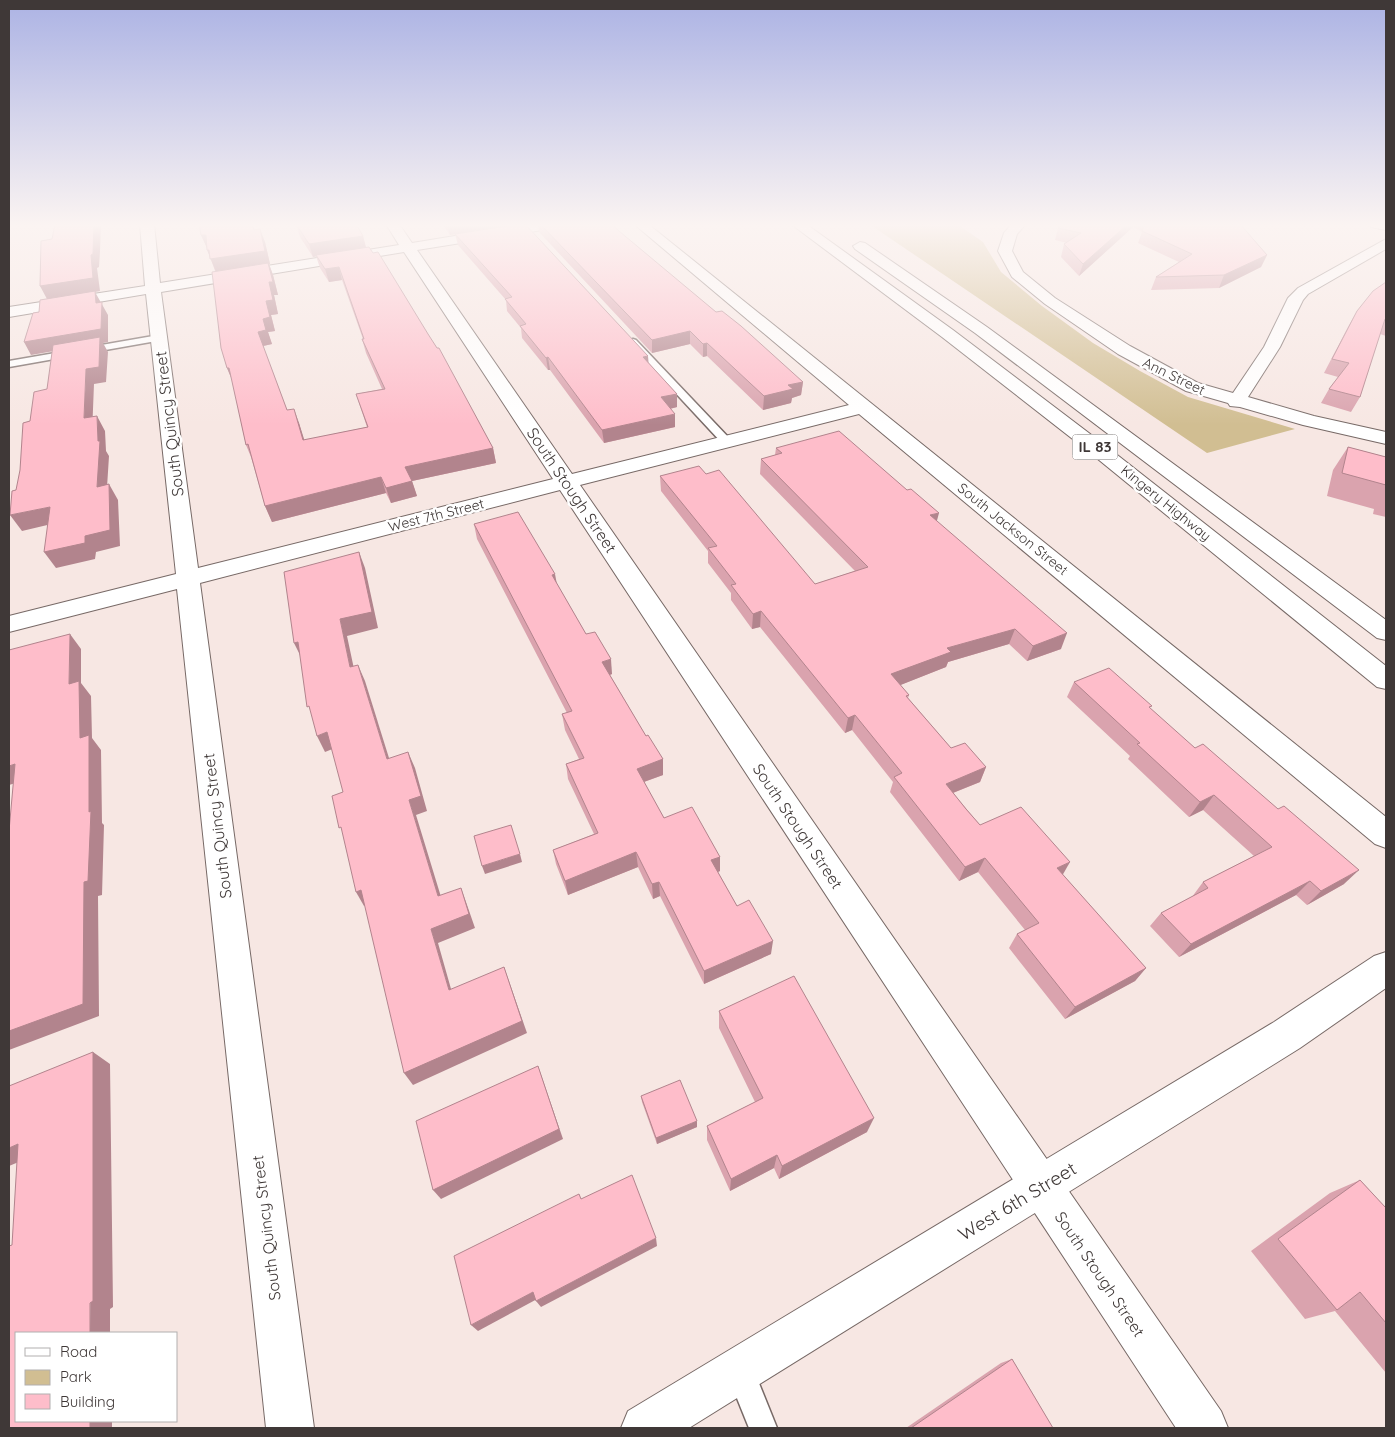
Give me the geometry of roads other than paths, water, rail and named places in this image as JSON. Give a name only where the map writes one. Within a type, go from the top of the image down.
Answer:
[{"type":"main road","points":[[9,312],[135,291]]},
{"type":"main road","name":"South Quincy Street","points":[[153,291],[290,1428]]},
{"type":"main road","name":"South Stough Street","points":[[437,291],[1204,1428]]},
{"type":"main road","name":"South Jackson Street","points":[[722,291],[1386,835]]},
{"type":"main road","name":"Kingery Highway","points":[[891,291],[1055,416],[1386,680]]},
{"type":"main road","name":"Kingery Highway","points":[[924,291],[989,336],[1386,632]]},
{"type":"main road","name":"Ann Street","points":[[1038,291],[1050,301],[1165,374],[1192,387],[1236,402],[1386,438]]},
{"type":"main road","points":[[1236,402],[1272,347],[1296,298],[1305,291]]},
{"type":"main road","name":"West 7th Street","points":[[9,624],[863,407]]},
{"type":"main road","name":"West 6th Street","points":[[646,1428],[1287,1035],[1386,968]]},
{"type":"lane","points":[[627,335],[726,442]]},
{"type":"lane","points":[[9,364],[159,338]]},
{"type":"lane","points":[[740,1371],[763,1428]]}]
